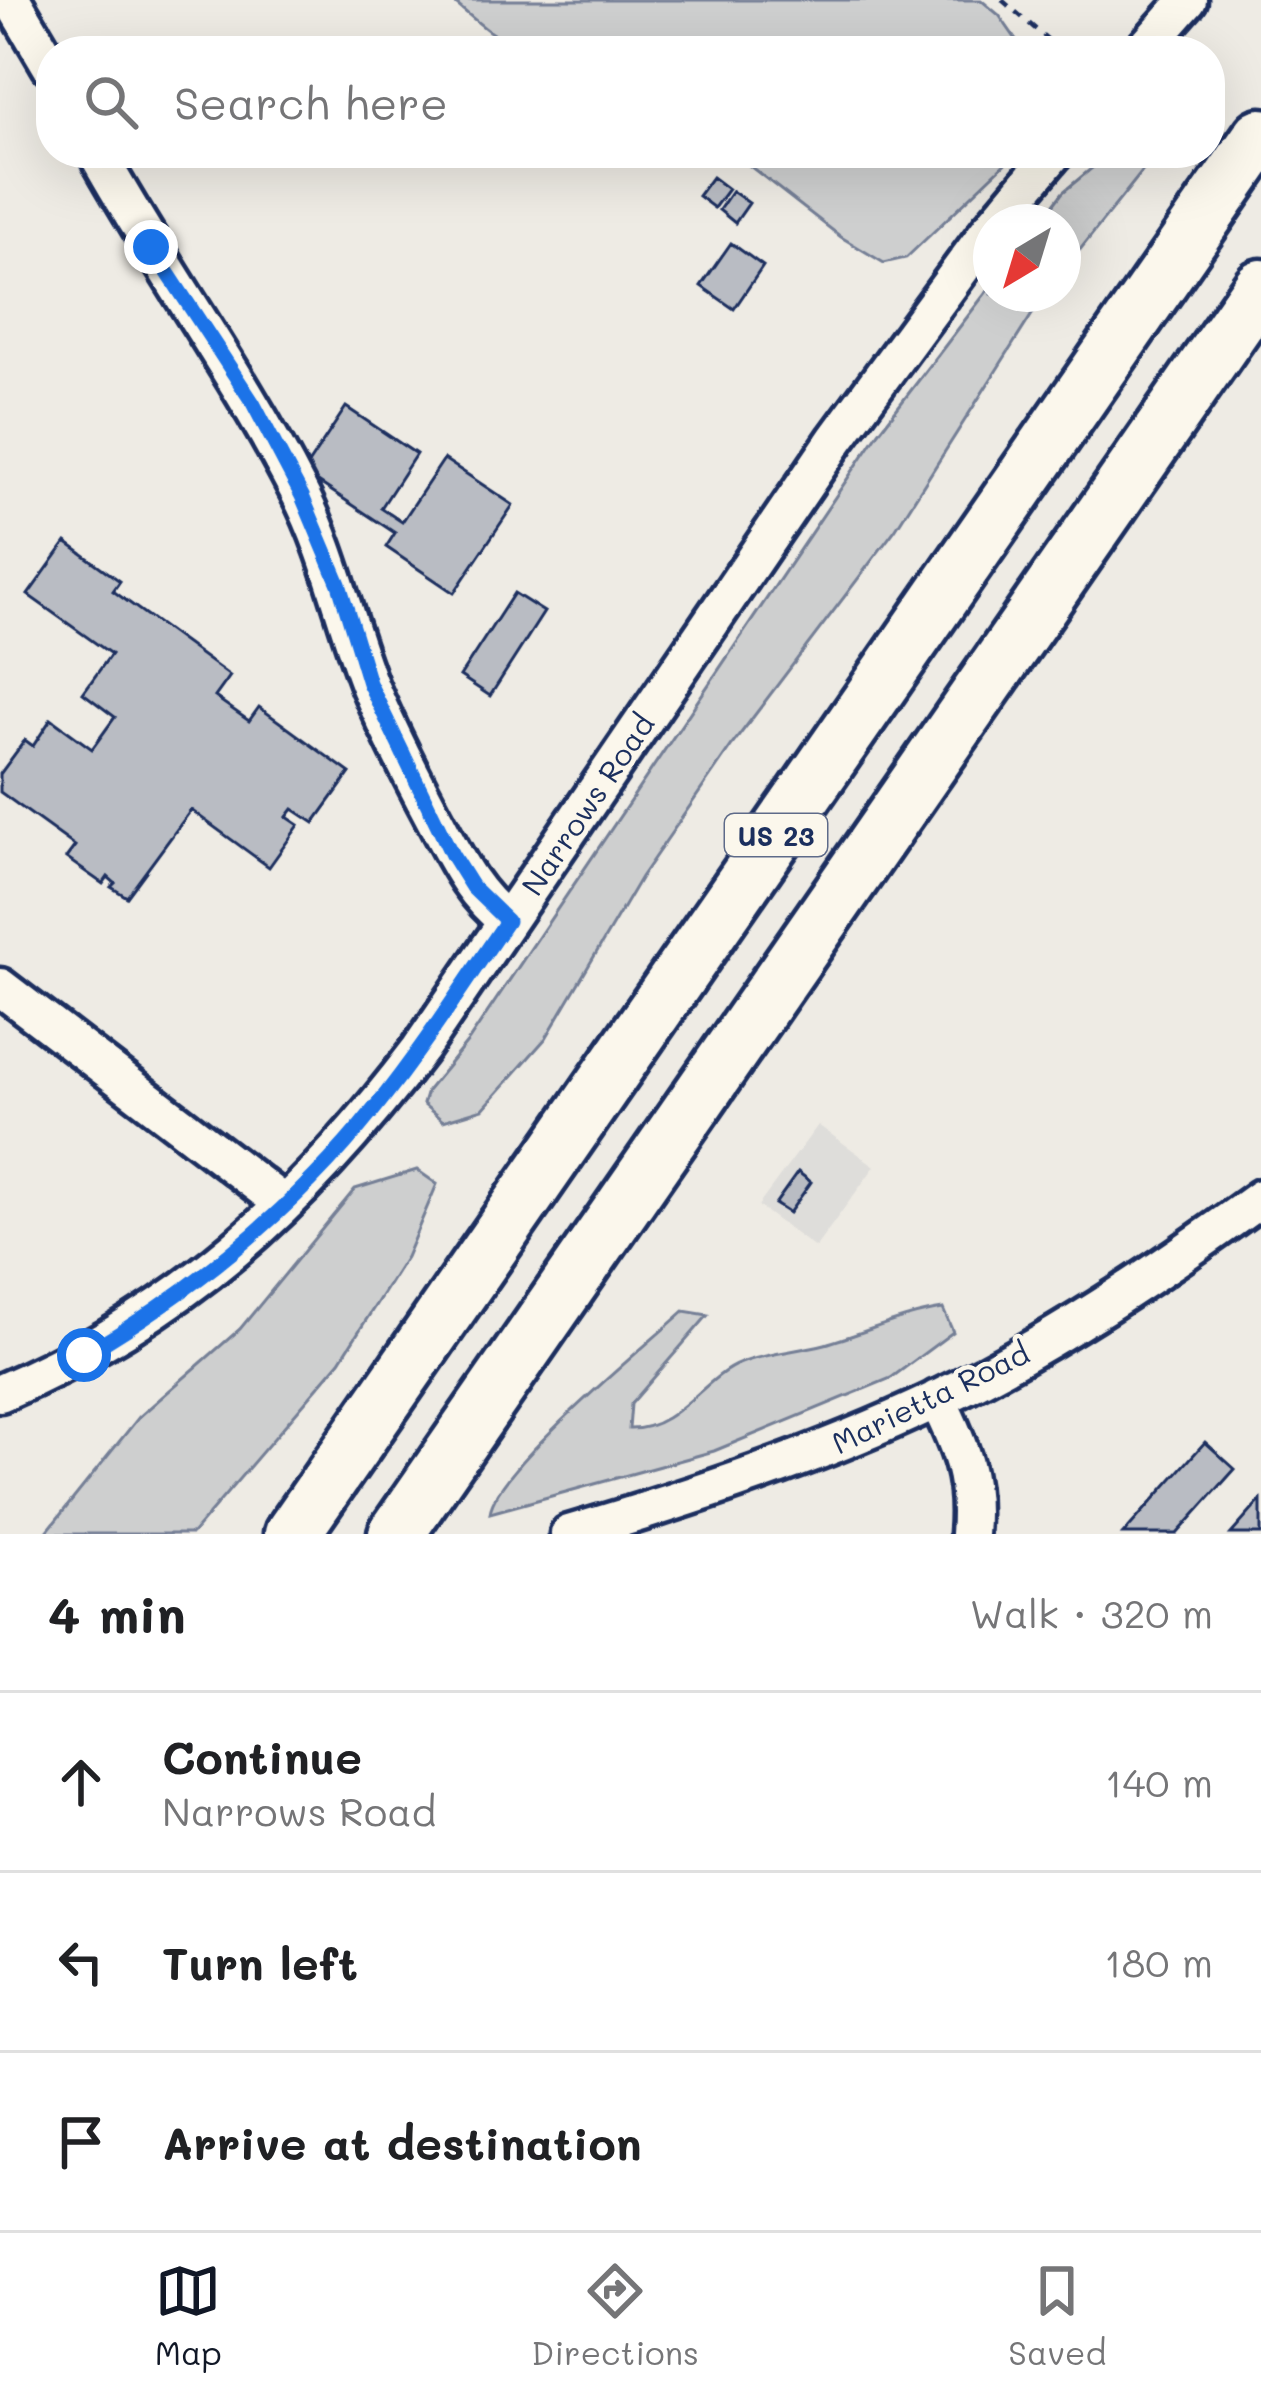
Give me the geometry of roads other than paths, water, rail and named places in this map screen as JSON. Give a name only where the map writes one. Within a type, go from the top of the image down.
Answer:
[{"type":"highway","name":"US 23","points":[[292,1534],[1261,136]]},
{"type":"highway","name":"US 23","points":[[396,1534],[1261,287]]},
{"type":"street","points":[[12,0],[36,41]]},
{"type":"street","points":[[1156,36],[1188,0]]},
{"type":"street","points":[[106,168],[151,247],[253,403],[302,496],[339,584],[369,683],[400,754],[472,887],[507,921]]},
{"type":"street","name":"Narrows Road","points":[[1011,204],[1041,168]]},
{"type":"street","name":"Narrows Road","points":[[0,1393],[84,1355],[152,1315],[222,1263],[374,1110],[836,439],[973,252]]},
{"type":"street","points":[[0,987],[284,1204]]},
{"type":"street","name":"Marietta Road","points":[[569,1534],[709,1491],[938,1399],[1043,1342],[1261,1198]]},
{"type":"street","points":[[938,1399],[966,1459],[972,1508],[969,1534]]}]
